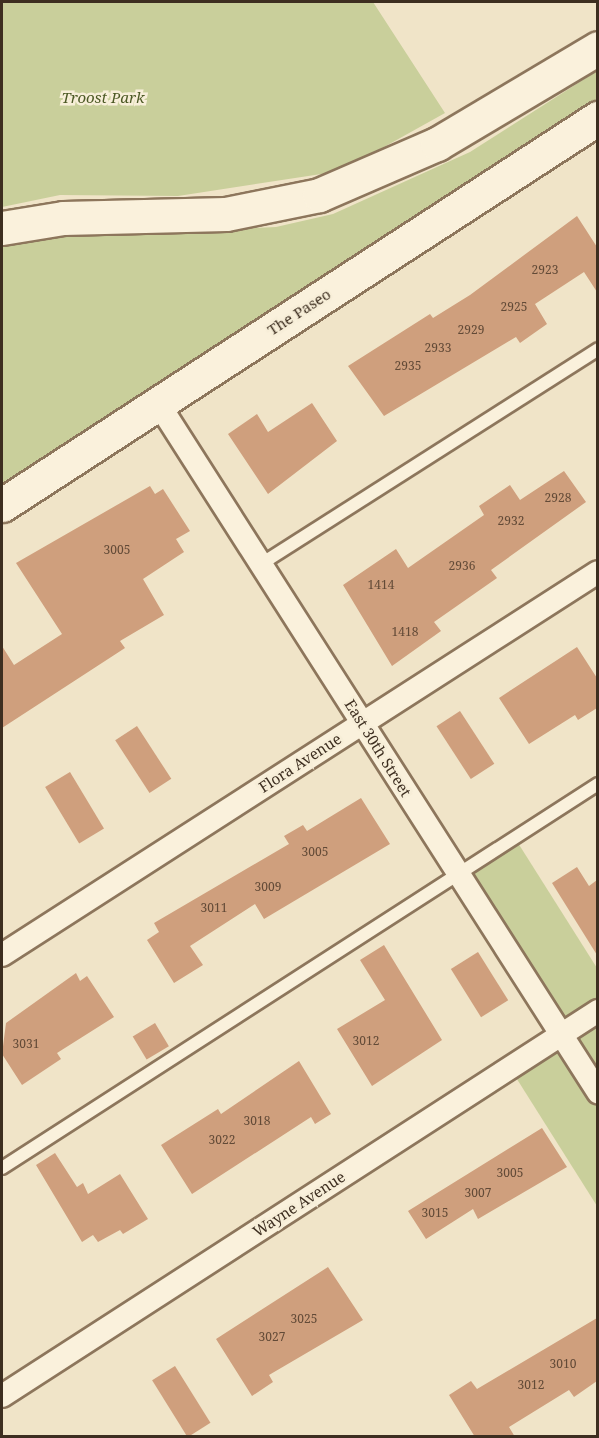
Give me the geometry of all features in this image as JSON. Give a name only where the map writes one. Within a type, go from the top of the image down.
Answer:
[{"type":"main road","points":[[2,228],[63,218],[226,214],[319,195],[437,144],[597,48]]},
{"type":"main road","name":"The Paseo","points":[[2,505],[597,118]]},
{"type":"street","name":"East 30th Street","points":[[158,403],[597,1092]]},
{"type":"street","name":"Flora Avenue","points":[[2,955],[597,572]]},
{"type":"street","name":"Wayne Avenue","points":[[2,1396],[597,1011]]},
{"type":"lane","points":[[261,564],[597,349]]},
{"type":"lane","points":[[2,1168],[597,784]]},
{"type":"green space","name":"Troost Park","points":[[2,2],[373,2],[445,113],[341,171],[178,196],[60,195],[2,207]]},
{"type":"green space","points":[[597,71],[597,101],[2,483],[2,246],[62,237],[276,227],[333,214],[470,152]]},
{"type":"green space","points":[[518,843],[597,968],[597,997],[564,1018],[472,872]]},
{"type":"green space","points":[[597,1022],[597,1071],[575,1036]]},
{"type":"green space","points":[[560,1048],[597,1107],[597,1206],[515,1076]]},
{"type":"building","points":[[577,216],[597,247],[597,292],[584,272],[535,304],[547,324],[520,343],[516,337],[384,416],[348,366],[430,314],[433,318],[470,295]]},
{"type":"building","points":[[312,403],[337,441],[268,494],[228,434],[257,414],[268,432]]},
{"type":"building","points":[[564,471],[586,502],[491,570],[497,578],[434,622],[441,631],[392,666],[343,585],[396,549],[408,568],[484,515],[479,506],[510,485],[520,500]]},
{"type":"building","points":[[150,486],[155,494],[163,489],[190,531],[176,539],[184,552],[143,579],[164,615],[120,641],[125,648],[2,728],[2,646],[14,665],[62,634],[16,563]]},
{"type":"building","points":[[577,647],[597,678],[597,708],[578,720],[575,715],[529,744],[499,698]]},
{"type":"building","points":[[460,711],[494,764],[471,779],[437,726]]},
{"type":"building","points":[[137,726],[171,779],[150,793],[115,740]]},
{"type":"building","points":[[70,772],[104,829],[79,844],[45,787]]},
{"type":"building","points":[[361,798],[390,844],[264,919],[255,904],[190,946],[203,965],[174,983],[147,940],[159,932],[154,923],[289,844],[284,836],[303,825],[307,831]]},
{"type":"building","points":[[577,867],[589,886],[597,880],[597,955],[552,883]]},
{"type":"building","points":[[384,945],[442,1040],[372,1086],[337,1029],[385,1000],[360,960]]},
{"type":"building","points":[[478,952],[508,1000],[481,1017],[451,969]]},
{"type":"building","points":[[76,973],[80,981],[87,976],[114,1017],[57,1053],[61,1059],[22,1085],[2,1054],[6,1023]]},
{"type":"building","points":[[155,1023],[169,1046],[147,1060],[133,1036]]},
{"type":"building","points":[[299,1061],[331,1114],[315,1124],[311,1117],[192,1194],[161,1145],[218,1109],[221,1114]]},
{"type":"building","points":[[542,1128],[567,1167],[478,1219],[473,1209],[426,1239],[408,1211]]},
{"type":"building","points":[[55,1153],[77,1187],[83,1183],[88,1194],[120,1174],[148,1219],[123,1234],[120,1230],[98,1242],[93,1235],[82,1242],[36,1165]]},
{"type":"building","points":[[328,1267],[363,1320],[269,1375],[273,1382],[252,1396],[216,1339]]},
{"type":"building","points":[[597,1318],[597,1381],[574,1397],[569,1390],[509,1427],[515,1437],[475,1437],[449,1395],[471,1381],[477,1389]]},
{"type":"building","points":[[175,1366],[211,1423],[187,1436],[152,1380]]}]
